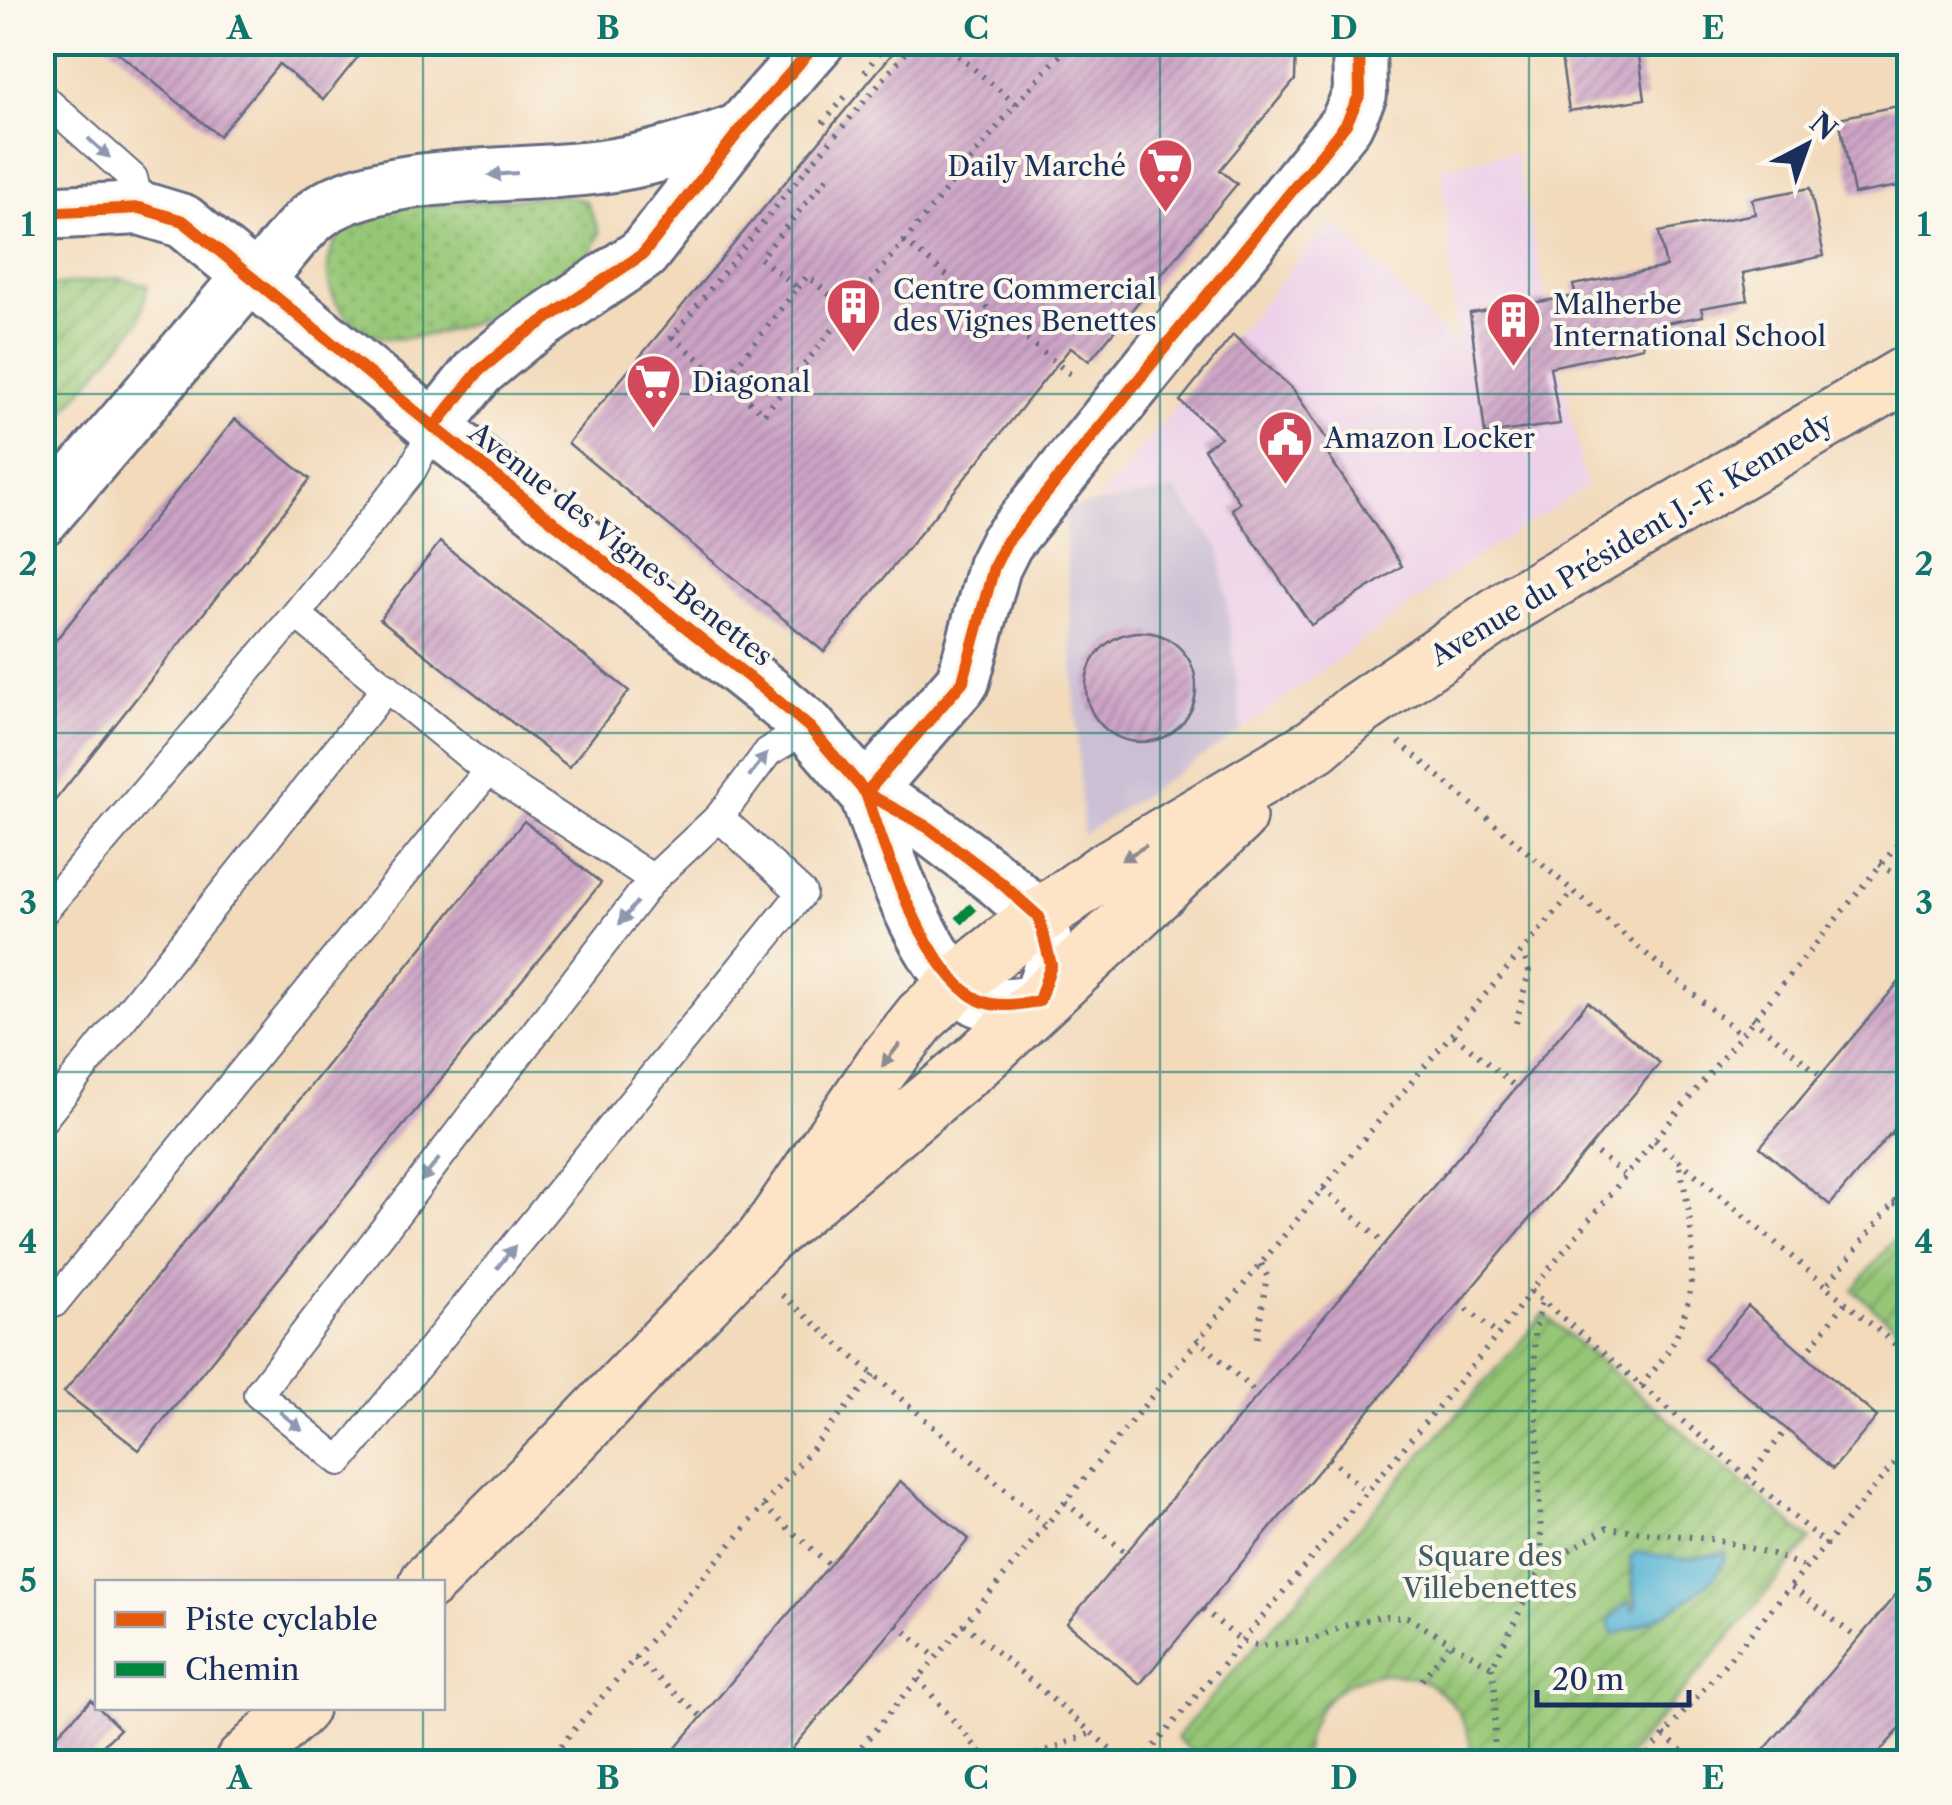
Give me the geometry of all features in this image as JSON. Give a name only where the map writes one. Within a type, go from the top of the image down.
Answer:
[{"type":"main road","name":"Avenue du Président J.-F. Kennedy","points":[[430,1580],[568,1444],[753,1250],[976,1062],[1308,749],[1356,710],[1518,601],[1910,372]]},
{"type":"main road","name":"Avenue du Président J.-F. Kennedy","points":[[753,1250],[922,1016],[980,964],[1104,872],[1308,749]]},
{"type":"main road","points":[[244,1762],[298,1710]]},
{"type":"street","points":[[434,427],[479,371],[506,348],[643,254],[740,130],[818,42]]},
{"type":"street","points":[[866,793],[963,681],[994,567],[1006,543],[1346,124],[1360,94],[1359,42]]},
{"type":"street","points":[[42,519],[252,280],[319,212],[355,192],[455,178],[600,167],[678,152],[740,130]]},
{"type":"street","points":[[600,167],[634,188],[646,216],[643,254]]},
{"type":"street","points":[[42,214],[140,208]]},
{"type":"street","name":"Avenue des Vignes-Benettes","points":[[140,208],[183,221],[810,727],[866,793],[929,828],[1040,917]]},
{"type":"street","name":"Avenue des Vignes-Benettes","points":[[866,793],[890,865],[930,946],[958,986]]},
{"type":"street","points":[[958,986],[980,1001],[1006,1006],[1039,1002],[1051,966],[1040,917]]},
{"type":"lane","points":[[42,97],[133,178],[140,208]]},
{"type":"lane","points":[[42,914],[296,614],[412,470],[434,427]]},
{"type":"lane","points":[[296,614],[488,771],[654,879]]},
{"type":"lane","points":[[42,1120],[387,688]]},
{"type":"lane","points":[[719,817],[802,894],[340,1461],[258,1394],[654,879],[719,817],[768,752],[810,727]]},
{"type":"lane","points":[[42,1295],[54,1303],[488,771]]},
{"type":"path","points":[[916,42],[800,178],[672,338],[764,414],[1016,104],[1062,54],[1048,42]]},
{"type":"path","points":[[942,42],[1016,104]]},
{"type":"path","points":[[798,288],[760,258],[827,178]]},
{"type":"path","points":[[904,241],[1067,372]]},
{"type":"path","points":[[725,380],[807,276],[848,310]]},
{"type":"path","points":[[1356,710],[1385,729],[1740,1034]]},
{"type":"path","points":[[1140,1762],[1498,1335],[1910,828]]},
{"type":"path","points":[[1880,863],[1910,888]]},
{"type":"path","points":[[848,1762],[938,1658],[1260,1261],[1574,891]]},
{"type":"path","points":[[1516,1022],[1529,972],[1522,951]]},
{"type":"path","points":[[1752,1018],[1820,1075]]},
{"type":"path","points":[[1454,1035],[1516,1088]]},
{"type":"path","points":[[1891,1132],[1910,1148]]},
{"type":"path","points":[[1655,1140],[1910,1357]]},
{"type":"path","points":[[1590,1147],[1626,1176]]},
{"type":"path","points":[[1641,1386],[1669,1350],[1689,1296],[1693,1268],[1689,1204],[1678,1160]]},
{"type":"path","points":[[1826,1286],[1910,1183]]},
{"type":"path","points":[[1322,1188],[1385,1244]]},
{"type":"path","points":[[1892,1205],[1910,1198]]},
{"type":"path","points":[[753,1250],[874,1374],[1045,1524]]},
{"type":"path","points":[[1257,1338],[1267,1276],[1260,1261]]},
{"type":"path","points":[[1530,1291],[1827,1546]]},
{"type":"path","points":[[1494,1762],[1492,1667],[1542,1566],[1534,1334],[1542,1301]]},
{"type":"path","points":[[1459,1302],[1498,1335]]},
{"type":"path","points":[[1805,1354],[1845,1303]]},
{"type":"path","points":[[1197,1338],[1258,1396]]},
{"type":"path","points":[[547,1762],[874,1374]]},
{"type":"path","points":[[1748,1478],[1786,1430]]},
{"type":"path","points":[[1642,1762],[1910,1444]]},
{"type":"path","points":[[1328,1458],[1366,1492]]},
{"type":"path","points":[[1064,1502],[1126,1552]]},
{"type":"path","points":[[763,1506],[830,1565]]},
{"type":"path","points":[[1542,1566],[1607,1528],[1719,1540],[1807,1568]]},
{"type":"path","points":[[1792,1587],[1858,1639]]},
{"type":"path","points":[[1203,1609],[1242,1641],[1261,1646],[1312,1640],[1378,1617],[1407,1617],[1492,1667]]},
{"type":"path","points":[[897,1624],[938,1658]]},
{"type":"path","points":[[964,1624],[1126,1762]]},
{"type":"path","points":[[1422,1680],[1450,1644]]},
{"type":"path","points":[[635,1658],[702,1717]]},
{"type":"path","points":[[918,1679],[990,1762]]},
{"type":"path","points":[[1018,1762],[1092,1733]]},
{"type":"path","points":[[1664,1736],[1694,1762]]},
{"type":"shaded area","points":[[1515,151],[1586,487],[1470,561],[1242,730],[1220,548],[1173,490],[1098,501],[1331,220],[1457,346],[1442,168]]},
{"type":"shaded area","points":[[1174,490],[1220,548],[1242,730],[1083,835],[1064,509]]},
{"type":"green space","points":[[563,195],[586,201],[600,233],[588,257],[569,274],[515,305],[449,330],[390,338],[369,333],[350,320],[337,304],[330,287],[331,251],[354,220],[373,209]]},
{"type":"green space","points":[[117,278],[148,285],[139,322],[43,437],[43,287]]},
{"type":"green space","points":[[1909,1221],[1909,1338],[1853,1290]]},
{"type":"green space","name":"Square des Villebenettes","points":[[1544,1314],[1811,1540],[1623,1762],[1472,1762],[1464,1724],[1445,1696],[1419,1679],[1388,1674],[1358,1679],[1332,1696],[1312,1723],[1304,1762],[1205,1762],[1176,1738]],"holes":[[[1726,1554],[1721,1569],[1608,1627],[1629,1602],[1632,1612],[1635,1611],[1630,1557],[1685,1559]]]},
{"type":"water","points":[[1636,1552],[1685,1559],[1726,1553],[1711,1580],[1697,1592],[1644,1624],[1613,1634],[1608,1621],[1629,1601],[1632,1611],[1637,1606],[1630,1558]]},
{"type":"building","points":[[105,42],[370,42],[323,100],[279,64],[219,136]]},
{"type":"building","name":"Centre Commercial des Vignes Benettes","points":[[902,42],[1296,42],[1295,80],[1220,170],[1237,184],[1089,361],[1071,347],[824,652],[568,443]]},
{"type":"building","points":[[1559,42],[1637,42],[1645,99],[1569,111]]},
{"type":"building","points":[[1898,106],[1910,184],[1854,194],[1839,118]]},
{"type":"building","points":[[1810,188],[1824,256],[1743,273],[1748,300],[1701,308],[1703,316],[1639,328],[1643,347],[1550,367],[1560,424],[1485,434],[1470,313],[1576,296],[1573,285],[1666,267],[1659,232],[1755,214],[1752,199]]},
{"type":"building","points":[[1233,335],[1293,389],[1330,444],[1324,449],[1402,566],[1311,625],[1232,509],[1240,503],[1204,449],[1221,437],[1180,401]]},
{"type":"building","points":[[235,419],[310,479],[42,817],[42,657]]},
{"type":"building","points":[[440,542],[629,691],[569,767],[380,619]]},
{"type":"building","points":[[1141,632],[1162,636],[1180,648],[1192,666],[1196,687],[1192,708],[1180,726],[1162,738],[1141,742],[1120,738],[1102,726],[1090,708],[1086,687],[1090,666],[1102,648],[1120,636]]},
{"type":"building","points":[[524,821],[601,883],[139,1450],[64,1392]]},
{"type":"building","points":[[1910,969],[1910,1110],[1830,1205],[1760,1147]]},
{"type":"building","points":[[1588,1002],[1660,1063],[1140,1684],[1067,1623]]},
{"type":"building","points":[[1748,1306],[1877,1417],[1833,1469],[1704,1359]]},
{"type":"building","points":[[900,1481],[969,1539],[781,1762],[664,1762]]},
{"type":"building","points":[[1910,1578],[1910,1717],[1871,1762],[1754,1762]]},
{"type":"building","points":[[91,1700],[95,1710],[101,1710],[120,1729],[86,1762],[71,1762],[50,1742]]},
{"type":"marked path","points":[[959,921],[976,904]]},
{"type":"cycle path","points":[[434,427],[479,371],[520,337],[643,254],[740,130],[818,42]]},
{"type":"cycle path","points":[[866,793],[963,681],[994,567],[1006,543],[1346,124],[1360,94],[1359,42]]},
{"type":"cycle path","points":[[42,213],[140,208],[183,221],[765,690],[809,727],[866,793],[929,828],[1039,917],[1051,965],[1039,1001],[986,1003],[959,986],[941,964],[909,907],[866,793]]},
{"type":"place","name":"Daily Marché","points":[[1165,215]]},
{"type":"place","name":"Centre Commercial des Vignes Benettes","points":[[854,354]]},
{"type":"place","name":"Malherbe International School","points":[[1514,369]]},
{"type":"place","name":"Diagonal","points":[[653,431]]},
{"type":"place","name":"Amazon Locker","points":[[1285,487]]}]
